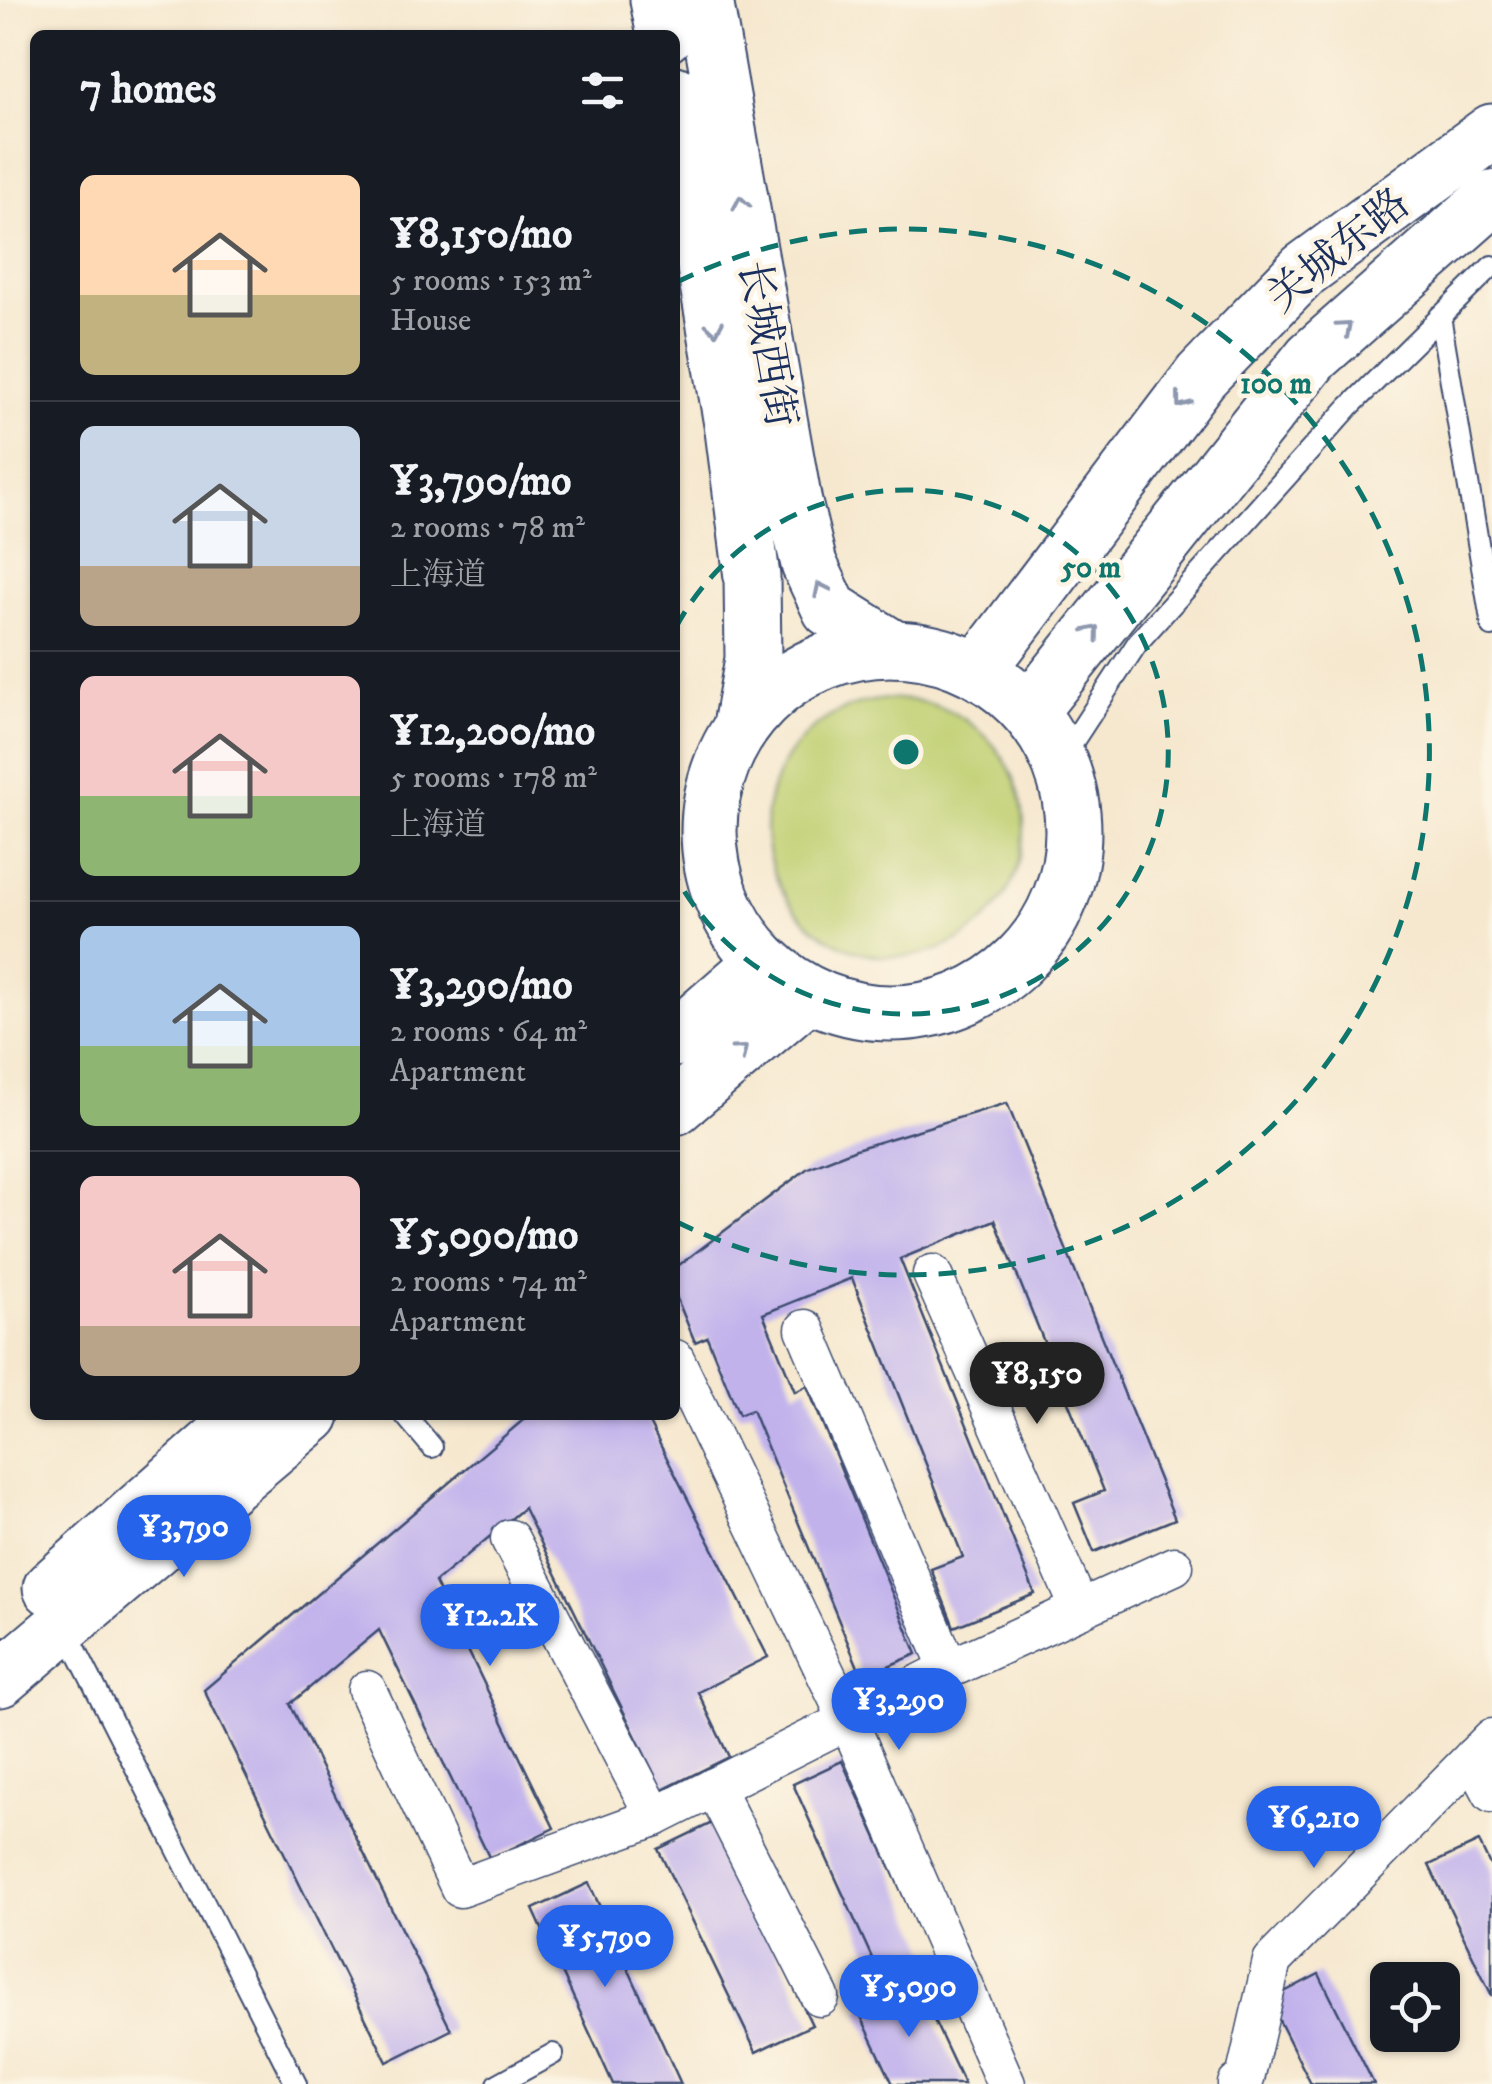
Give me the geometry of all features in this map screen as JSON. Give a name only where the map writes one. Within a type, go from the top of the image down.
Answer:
[{"type":"main road","points":[[658,0],[663,30]]},
{"type":"main road","name":"长城西街","points":[[705,0],[794,502],[809,564],[830,609],[894,649]]},
{"type":"main road","name":"长城西街","points":[[680,123],[733,430],[752,577],[752,659],[741,726]]},
{"type":"main road","name":"关城东路","points":[[980,669],[1201,376],[1304,270],[1492,132]]},
{"type":"main road","name":"关城东路","points":[[1032,708],[1312,357],[1492,198]]},
{"type":"main road","points":[[894,649],[932,653],[980,669],[1032,708],[1059,763],[1071,811],[1070,860],[1056,906],[1030,948],[994,982],[950,1004],[903,1014],[854,1010],[808,994],[763,962],[732,922],[713,874],[708,822],[718,772],[741,726],[776,689],[820,663],[856,652],[894,649]]},
{"type":"main road","points":[[680,1035],[763,962]]},
{"type":"main road","points":[[680,1103],[808,994]]},
{"type":"main road","points":[[0,1679],[57,1607],[242,1420]]},
{"type":"main road","points":[[0,1632],[57,1607],[305,1420]]},
{"type":"street","points":[[932,1274],[1080,1608]]},
{"type":"street","points":[[804,1329],[949,1669]]},
{"type":"street","points":[[680,1368],[848,1720],[1006,2084]]},
{"type":"street","points":[[510,1539],[654,1817]]},
{"type":"street","points":[[367,1690],[460,1888],[654,1817],[949,1669],[1174,1566]]},
{"type":"street","points":[[1483,1747],[1492,1793]]},
{"type":"street","points":[[1237,2084],[1245,2080],[1272,1961],[1483,1747]]},
{"type":"street","points":[[714,1787],[820,1997]]},
{"type":"lane","points":[[1059,763],[1138,642],[1348,407],[1492,266]]},
{"type":"lane","points":[[1440,316],[1492,626]]},
{"type":"lane","points":[[409,1420],[432,1447]]},
{"type":"lane","points":[[57,1607],[296,2084]]},
{"type":"lane","points":[[498,2084],[552,2054]]},
{"type":"green space","points":[[895,699],[944,709],[986,737],[1014,779],[1024,828],[1014,877],[986,919],[944,947],[895,957],[846,947],[804,919],[776,877],[766,828],[776,779],[804,737],[846,709]]},
{"type":"building","points":[[1007,1103],[1175,1519],[1094,1552],[1074,1503],[1104,1491],[995,1220],[900,1259],[1035,1594],[954,1627],[931,1569],[963,1557],[852,1278],[763,1314],[795,1392],[807,1386],[917,1654],[862,1677],[752,1410],[739,1415],[707,1337],[695,1342],[680,1306],[680,1264],[808,1168],[856,1149]]},
{"type":"building","points":[[523,1420],[648,1420],[768,1657],[698,1692],[729,1757],[662,1790],[524,1508],[435,1582],[554,1828],[490,1859],[379,1630],[290,1704],[451,2030],[387,2062],[204,1690]]},
{"type":"building","points":[[842,1761],[936,1968],[887,1991],[793,1784]]},
{"type":"building","points":[[714,1822],[812,2025],[756,2052],[658,1849]]},
{"type":"building","points":[[1479,1842],[1492,1869],[1492,1996],[1429,1865]]},
{"type":"building","points":[[589,1883],[681,2084],[613,2084],[533,1909]]},
{"type":"building","points":[[1319,1974],[1374,2084],[1311,2084],[1269,2000]]},
{"type":"building","points":[[916,1982],[964,2084],[893,2084],[858,2010]]}]
